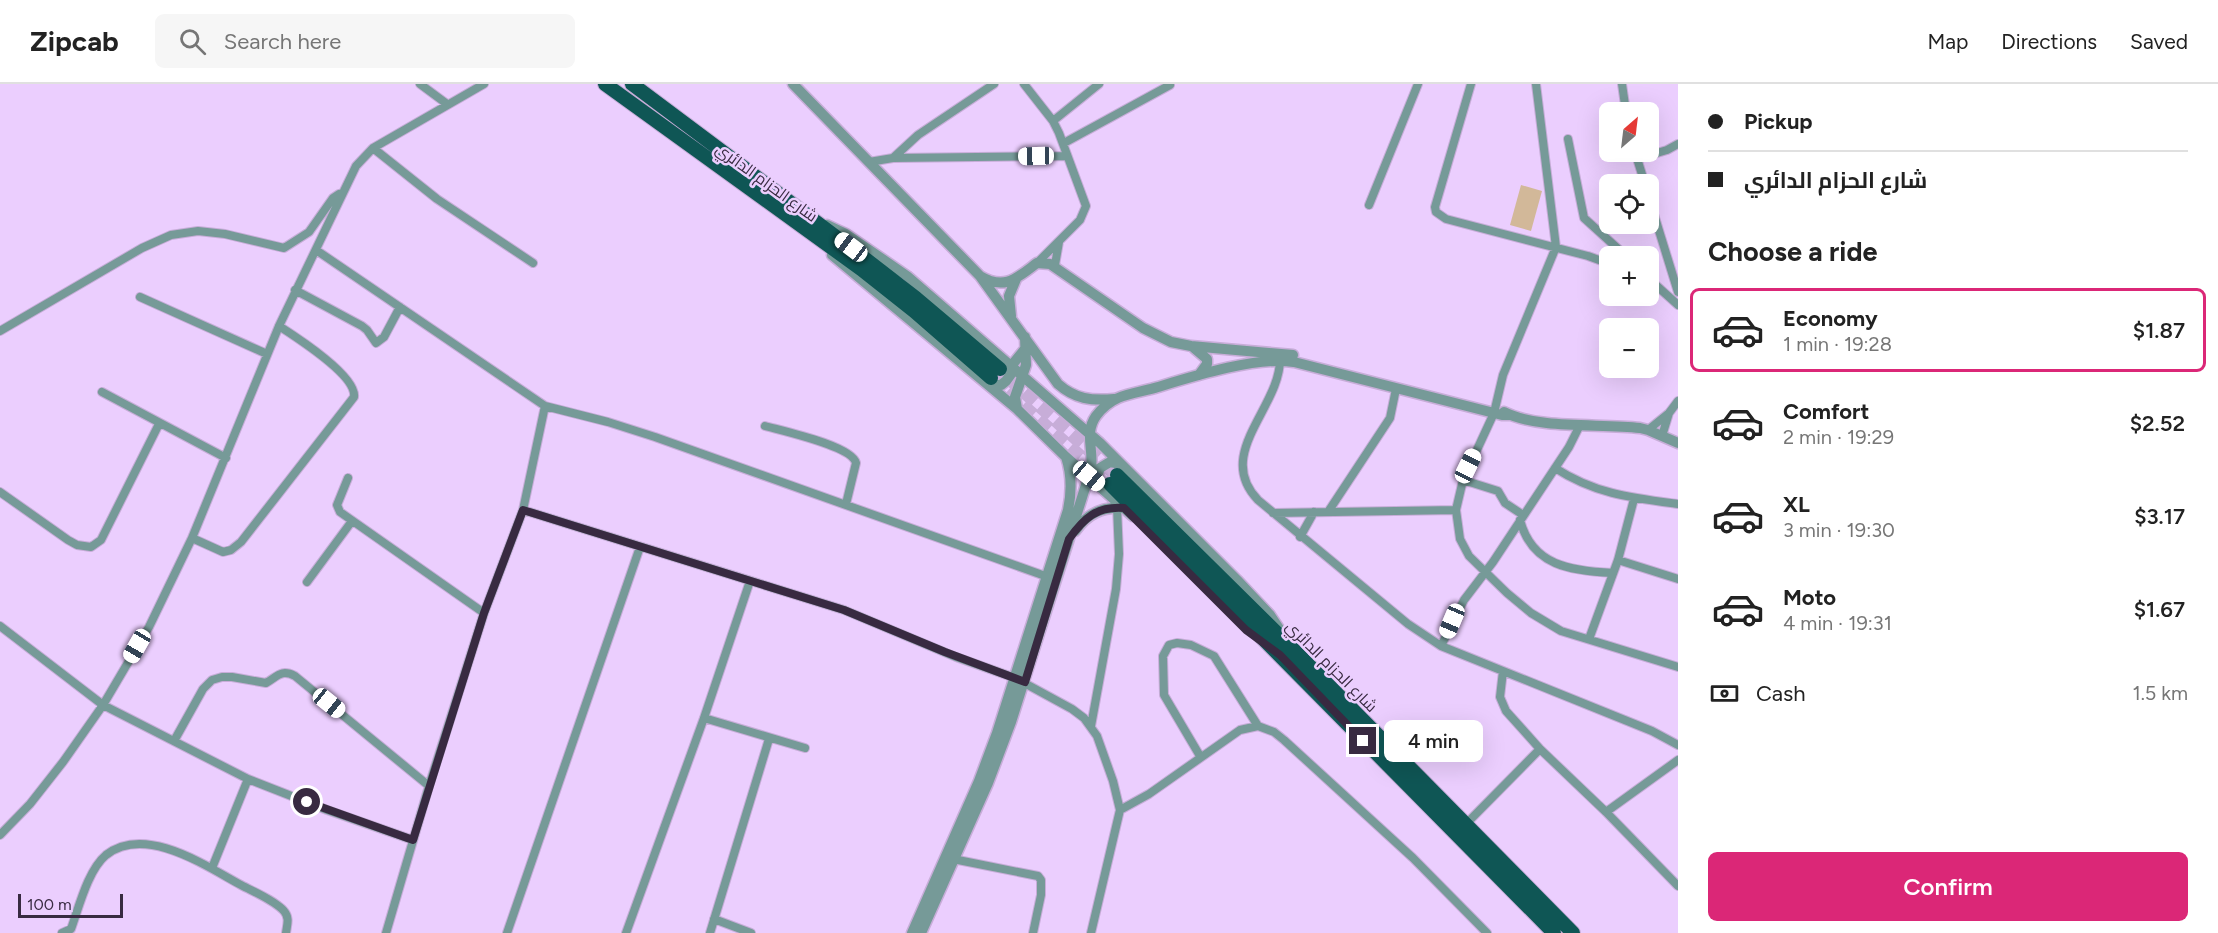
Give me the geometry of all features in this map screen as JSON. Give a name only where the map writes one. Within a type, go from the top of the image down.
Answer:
[{"type":"highway","name":"شارع الحزام الدائري","points":[[605,84],[998,374]]},
{"type":"highway","name":"شارع الحزام الدائري","points":[[632,84],[817,221],[916,298],[998,374]]},
{"type":"highway","name":"شارع الحزام الدائري","points":[[1112,478],[1284,650],[1466,824],[1573,933]]},
{"type":"highway","name":"شارع الحزام الدائري","points":[[1284,650],[1554,933]]},
{"type":"street","points":[[420,84],[447,104]]},
{"type":"street","points":[[0,835],[37,796],[103,705],[148,627],[192,538],[295,290],[356,166],[373,148],[484,84]]},
{"type":"street","points":[[793,84],[980,276],[1011,318],[1025,343],[1058,384],[1084,399],[1118,399]]},
{"type":"street","points":[[893,158],[918,135],[994,84]]},
{"type":"street","points":[[1011,318],[1008,305],[1009,296],[1016,279],[1059,242],[1080,220],[1086,206],[1064,143],[1053,121],[1024,84]]},
{"type":"street","points":[[1053,121],[1098,84]]},
{"type":"street","points":[[1064,143],[1170,84]]},
{"type":"street","points":[[1369,205],[1418,84]]},
{"type":"street","points":[[1471,84],[1435,207],[1436,212],[1446,219],[1599,261]]},
{"type":"street","points":[[1536,84],[1556,247],[1503,375],[1494,411],[1463,480],[1456,510],[1460,538],[1469,556],[1507,594],[1546,623],[1561,631],[1678,667]]},
{"type":"street","points":[[1622,84],[1625,102]]},
{"type":"street","points":[[1569,139],[1584,218],[1615,246]]},
{"type":"street","points":[[1659,151],[1678,144]]},
{"type":"street","points":[[373,148],[437,199],[533,262]]},
{"type":"street","points":[[869,162],[893,158],[1067,156]]},
{"type":"street","points":[[0,331],[142,248],[171,235],[198,231],[216,232],[284,248],[309,232],[333,198],[342,192]]},
{"type":"street","points":[[1659,231],[1678,292]]},
{"type":"street","points":[[1055,265],[1059,242]]},
{"type":"street","points":[[316,250],[545,406],[608,422],[1048,577]]},
{"type":"street","points":[[1036,262],[1055,265],[1159,337],[1191,346],[1306,358],[1509,415],[1580,425],[1628,426],[1648,430],[1678,443]]},
{"type":"street","points":[[980,276],[994,283],[1016,279]]},
{"type":"street","points":[[1659,288],[1678,305]]},
{"type":"street","points":[[295,290],[354,324],[362,326],[376,343],[384,337],[400,307]]},
{"type":"street","points":[[1659,290],[1666,294]]},
{"type":"street","points":[[140,297],[267,354]]},
{"type":"street","points":[[192,538],[223,552],[231,550],[241,542],[354,397],[354,388],[337,370],[279,326]]},
{"type":"street","points":[[998,374],[1025,343]]},
{"type":"street","points":[[1017,409],[1016,397],[1026,359],[1025,343]]},
{"type":"street","points":[[1191,346],[1207,359],[1207,364],[1199,375]]},
{"type":"street","points":[[912,933],[1020,680],[1048,577],[1069,539],[1089,476],[1093,457],[1089,433],[1096,417],[1105,406],[1118,399],[1199,375],[1280,357],[1396,389],[1494,411]]},
{"type":"street","points":[[1280,357],[1278,373],[1245,451],[1241,470],[1248,490],[1300,537],[1408,624],[1441,646],[1652,731],[1678,745]]},
{"type":"street","points":[[998,374],[1023,375],[1100,443]]},
{"type":"street","points":[[998,374],[1017,409],[1066,457],[1089,476],[1112,478],[1270,615],[1284,650]]},
{"type":"street","points":[[1329,512],[1390,418],[1396,389]]},
{"type":"street","points":[[102,392],[226,458]]},
{"type":"street","points":[[1648,430],[1669,413],[1678,401]]},
{"type":"street","points":[[386,933],[429,786],[484,613],[523,510],[545,406]]},
{"type":"street","points":[[1662,436],[1669,413]]},
{"type":"street","points":[[1091,726],[1116,589],[1120,507],[1100,443],[1096,417]]},
{"type":"street","points":[[0,492],[68,540],[91,547],[104,534],[159,424]]},
{"type":"street","points":[[1441,646],[1464,600],[1486,573],[1574,440],[1580,425]]},
{"type":"street","points":[[765,426],[833,446],[855,458],[856,463],[846,504]]},
{"type":"street","points":[[921,933],[988,783],[1057,563],[1071,497],[1071,475],[1066,457]]},
{"type":"street","points":[[1555,468],[1588,486],[1607,493],[1678,504]]},
{"type":"street","points":[[348,478],[337,505],[340,512],[484,613]]},
{"type":"street","points":[[1463,480],[1498,491],[1505,503],[1521,517],[1527,541],[1544,557],[1575,569],[1613,573]]},
{"type":"street","points":[[1589,639],[1618,560],[1634,498]]},
{"type":"street","points":[[1069,539],[1088,516],[1101,510],[1120,507]]},
{"type":"street","points":[[1120,507],[1246,630],[1284,650]]},
{"type":"street","points":[[523,510],[844,610],[948,654],[1020,680],[1072,709],[1091,726],[1097,736],[1113,781],[1120,810],[1091,933]]},
{"type":"street","points":[[1273,513],[1456,510]]},
{"type":"street","points":[[1300,537],[1314,512]]},
{"type":"street","points":[[307,582],[352,521]]},
{"type":"street","points":[[507,933],[640,547]]},
{"type":"street","points":[[1618,560],[1678,579]]},
{"type":"street","points":[[626,933],[704,718],[750,581]]},
{"type":"street","points":[[0,626],[103,705],[248,779],[413,840]]},
{"type":"street","points":[[1200,756],[1164,695],[1163,656],[1169,645],[1177,643],[1191,645],[1214,656],[1258,726]]},
{"type":"street","points":[[1503,671],[1500,692],[1501,702],[1506,711],[1540,749],[1678,886]]},
{"type":"street","points":[[174,741],[203,689],[212,681],[222,677],[232,677],[261,683],[270,681],[280,673],[288,672],[296,676],[429,786]]},
{"type":"street","points":[[704,718],[805,748]]},
{"type":"street","points":[[1120,810],[1149,794],[1240,730],[1258,726],[1274,732],[1383,830],[1486,933]]},
{"type":"street","points":[[710,933],[769,739]]},
{"type":"street","points":[[1466,824],[1540,749]]},
{"type":"street","points":[[1606,812],[1678,760]]},
{"type":"street","points":[[212,868],[248,779]]},
{"type":"street","points":[[62,933],[73,931],[92,873],[99,862],[120,848],[134,845],[166,848],[212,868],[285,912],[288,920],[286,933]]},
{"type":"street","points":[[954,859],[1038,876],[1041,879],[1042,889],[1033,933]]},
{"type":"street","points":[[714,919],[751,933]]},
{"type":"shaded area","points":[[1521,185],[1542,191],[1531,231],[1510,225]]},
{"type":"tunnel","points":[[991,378],[1100,474]]},
{"type":"tunnel","points":[[1009,378],[1117,475]]},
{"type":"route","points":[[307,802],[413,840],[484,613],[523,510],[844,610],[1025,682],[1069,539],[1081,523],[1094,512],[1108,508],[1124,508],[1246,630],[1262,644],[1280,655],[1363,741]]}]
